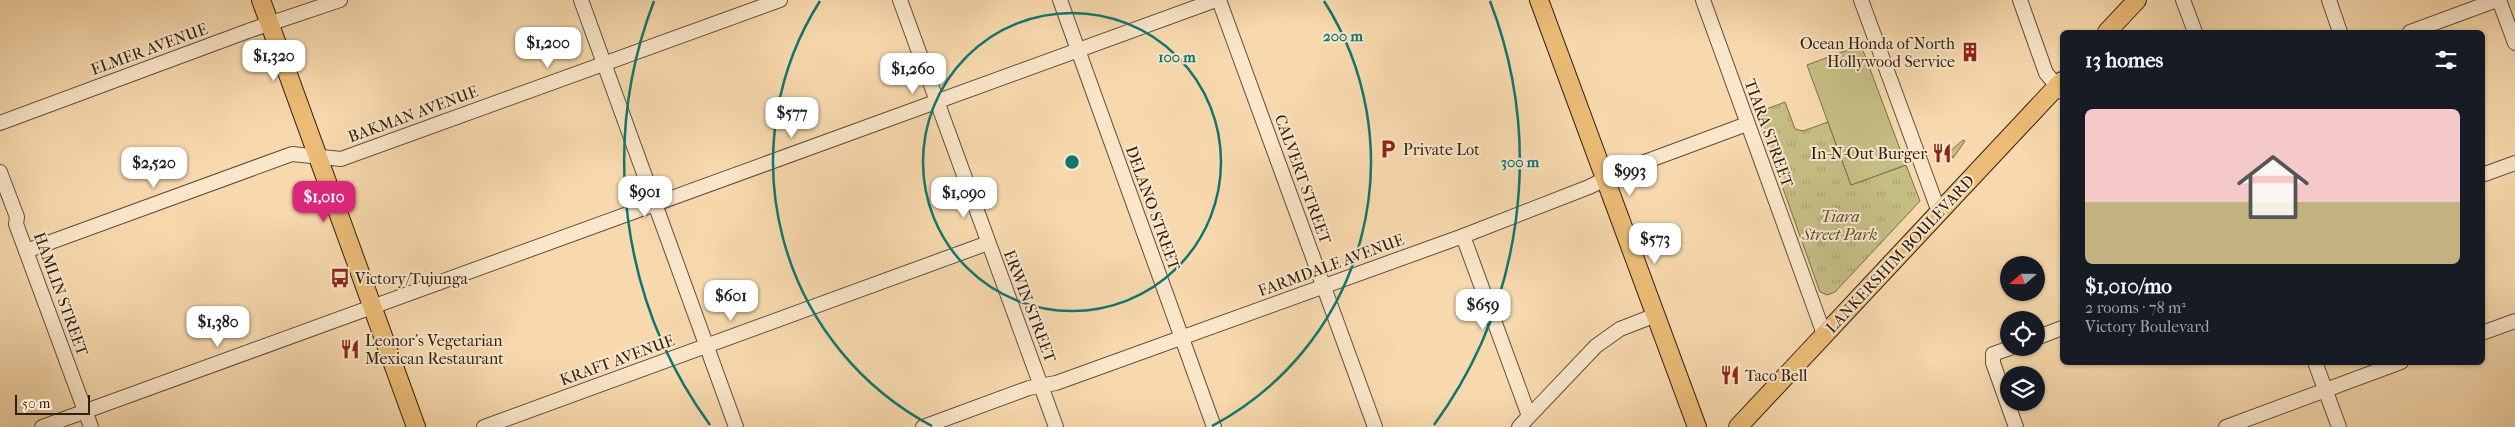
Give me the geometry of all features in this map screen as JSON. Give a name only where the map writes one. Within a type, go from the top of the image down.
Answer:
[{"type":"main road","points":[[261,0],[416,427]]},
{"type":"main road","points":[[1539,0],[1697,427]]},
{"type":"main road","points":[[2109,30],[2137,0]]},
{"type":"main road","name":"LANKERSHIM BOULEVARD","points":[[1738,427],[1939,212],[2060,87]]},
{"type":"street","name":"ELMER AVENUE","points":[[0,123],[269,24],[340,0]]},
{"type":"street","points":[[581,0],[736,427]]},
{"type":"street","name":"BAKMAN AVENUE","points":[[26,251],[292,154],[341,159],[780,0]]},
{"type":"street","name":"ERWIN STREET","points":[[900,0],[1056,427]]},
{"type":"street","name":"DELANO STREET","points":[[1060,0],[1214,427]]},
{"type":"street","points":[[42,427],[1217,0]]},
{"type":"street","name":"CALVERT STREET","points":[[1217,0],[1375,427]]},
{"type":"street","name":"TIARA STREET","points":[[1703,0],[1824,334]]},
{"type":"street","points":[[1862,0],[1939,212]]},
{"type":"street","points":[[2020,0],[2046,73],[2060,85]]},
{"type":"street","points":[[2183,0],[2194,30]]},
{"type":"street","points":[[2329,0],[2339,30]]},
{"type":"street","points":[[2416,30],[2498,0],[2515,43]]},
{"type":"street","name":"FARMDALE AVENUE","points":[[923,427],[1029,388],[1056,383],[1463,236],[1606,180],[1623,170],[1747,124]]},
{"type":"street","points":[[2485,174],[2515,163]]},
{"type":"street","name":"HAMLIN STREET","points":[[0,172],[26,251],[91,427]]},
{"type":"street","points":[[1463,236],[1529,416]]},
{"type":"street","name":"KRAFT AVENUE","points":[[484,427],[988,243]]},
{"type":"street","points":[[1519,427],[1596,346],[1620,329],[1656,315]]},
{"type":"street","points":[[2485,332],[2515,321]]},
{"type":"street","points":[[2045,335],[2060,329]]},
{"type":"street","points":[[2000,352],[1993,354],[1993,363],[2016,427]]},
{"type":"street","points":[[2316,365],[2339,427]]},
{"type":"street","points":[[2226,427],[2394,365]]},
{"type":"green space","points":[[1861,45],[1906,165],[1851,185],[1807,65]]},
{"type":"green space","name":"Tiara Street Park","points":[[1785,102],[1795,129],[1803,131],[1828,122],[1851,185],[1906,165],[1920,201],[1835,292],[1827,295],[1820,292],[1756,113]]},
{"type":"green space","points":[[1963,140],[1965,141],[1953,158],[1948,153]]},
{"type":"place","name":"Ocean Honda of North Hollywood Service","points":[[1970,52]]},
{"type":"place","name":"Private Lot","points":[[1388,149]]},
{"type":"place","name":"In-N-Out Burger","points":[[1942,153]]},
{"type":"place","name":"Victory/Tujunga","points":[[340,278]]},
{"type":"place","name":"Leonor's Vegetarian Mexican Restaurant","points":[[350,349]]},
{"type":"place","name":"Taco Bell","points":[[1730,375]]}]
